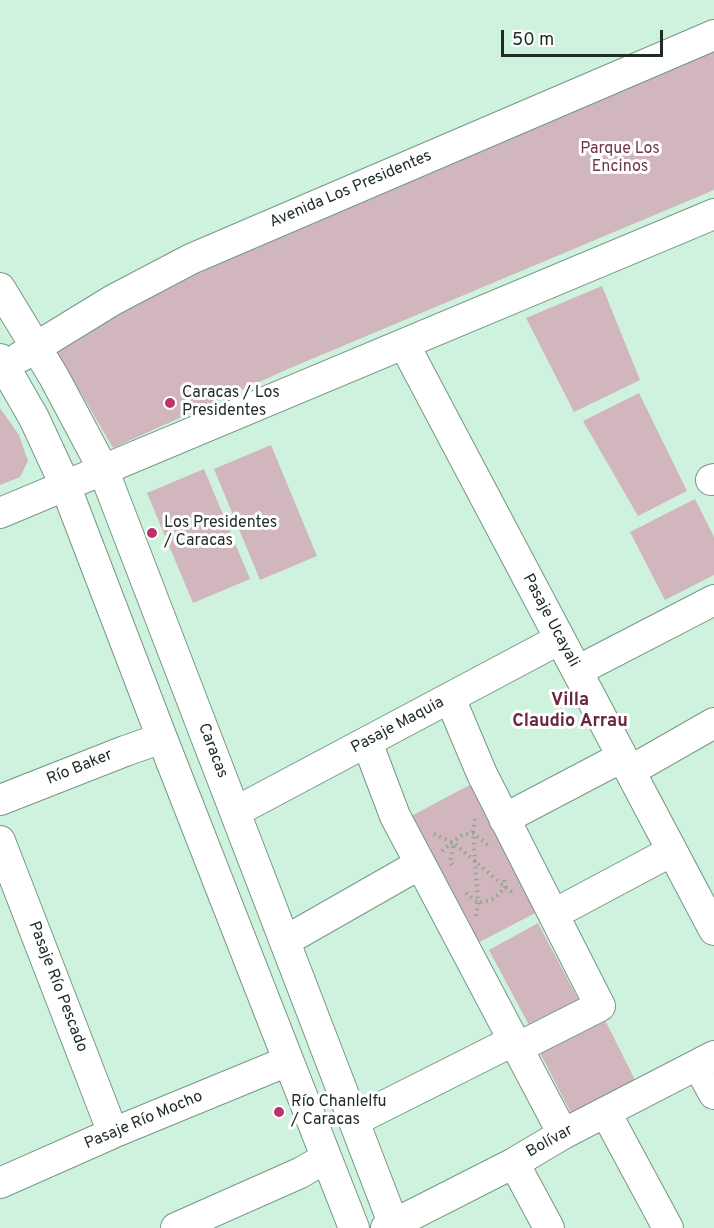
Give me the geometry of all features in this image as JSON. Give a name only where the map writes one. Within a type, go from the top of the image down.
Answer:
[{"type":"street","name":"Avenida Los Presidentes","points":[[2,365],[113,300],[191,259],[714,35]]},
{"type":"street","points":[[0,513],[404,344],[711,222]]},
{"type":"street","name":"Caracas","points":[[0,288],[72,408],[103,469],[354,1122],[391,1226]]},
{"type":"street","name":"Pasaje Ucayali","points":[[404,344],[714,930]]},
{"type":"street","points":[[2,365],[34,418],[65,485],[354,1228]]},
{"type":"street","points":[[577,671],[714,600]]},
{"type":"street","name":"Pasaje Maquia","points":[[235,812],[560,639]]},
{"type":"street","points":[[354,1122],[600,1006],[482,774],[450,698]]},
{"type":"street","points":[[504,819],[714,723]]},
{"type":"street","name":"Río Baker","points":[[0,800],[125,750],[162,738]]},
{"type":"street","points":[[367,742],[395,816],[563,1134]]},
{"type":"street","name":"Pasaje Río Pescado","points":[[0,840],[113,1133]]},
{"type":"street","points":[[554,914],[672,851]]},
{"type":"street","points":[[285,941],[420,864]]},
{"type":"street","points":[[706,1060],[714,1094]]},
{"type":"street","name":"Bolívar","points":[[391,1226],[706,1060]]},
{"type":"street","name":"Pasaje Río Mocho","points":[[0,1183],[113,1133],[288,1062]]},
{"type":"street","points":[[606,1113],[668,1228]]},
{"type":"street","points":[[176,1228],[300,1173],[326,1158]]},
{"type":"street","points":[[514,1163],[549,1228]]},
{"type":"path","points":[[468,955],[478,903],[473,833],[482,774]]},
{"type":"path","points":[[395,816],[454,843],[505,887],[554,914]]},
{"type":"path","points":[[455,871],[450,862],[454,843],[462,835],[473,833],[491,847]]},
{"type":"path","points":[[478,903],[494,899],[505,887],[504,876]]},
{"type":"path","points":[[463,890],[478,903]]},
{"type":"green space","name":"Parque Los Encinos","points":[[714,48],[714,190],[288,369],[113,448],[52,344],[188,272]]},
{"type":"green space","points":[[602,286],[640,380],[574,412],[526,318]]},
{"type":"green space","points":[[639,393],[687,491],[638,516],[583,421]]},
{"type":"green space","points":[[0,408],[19,435],[28,461],[20,477],[0,485]]},
{"type":"green space","points":[[271,445],[317,556],[260,580],[214,469]]},
{"type":"green space","points":[[204,469],[250,579],[193,603],[147,493]]},
{"type":"green space","points":[[695,499],[714,537],[714,575],[665,600],[630,532]]},
{"type":"green space","points":[[479,780],[545,908],[468,948],[402,821]]},
{"type":"green space","points":[[538,923],[579,1001],[530,1027],[489,950]]},
{"type":"green space","points":[[602,1014],[636,1082],[572,1115],[537,1047]]},
{"type":"place","name":"Caracas / Los Presidentes","points":[[170,403]]},
{"type":"place","name":"Los Presidentes / Caracas","points":[[152,533]]},
{"type":"place","name":"Río Chanlelfu / Caracas","points":[[279,1112]]},
{"type":"district","name":"Villa Claudio Arrau","points":[[570,711]]}]
